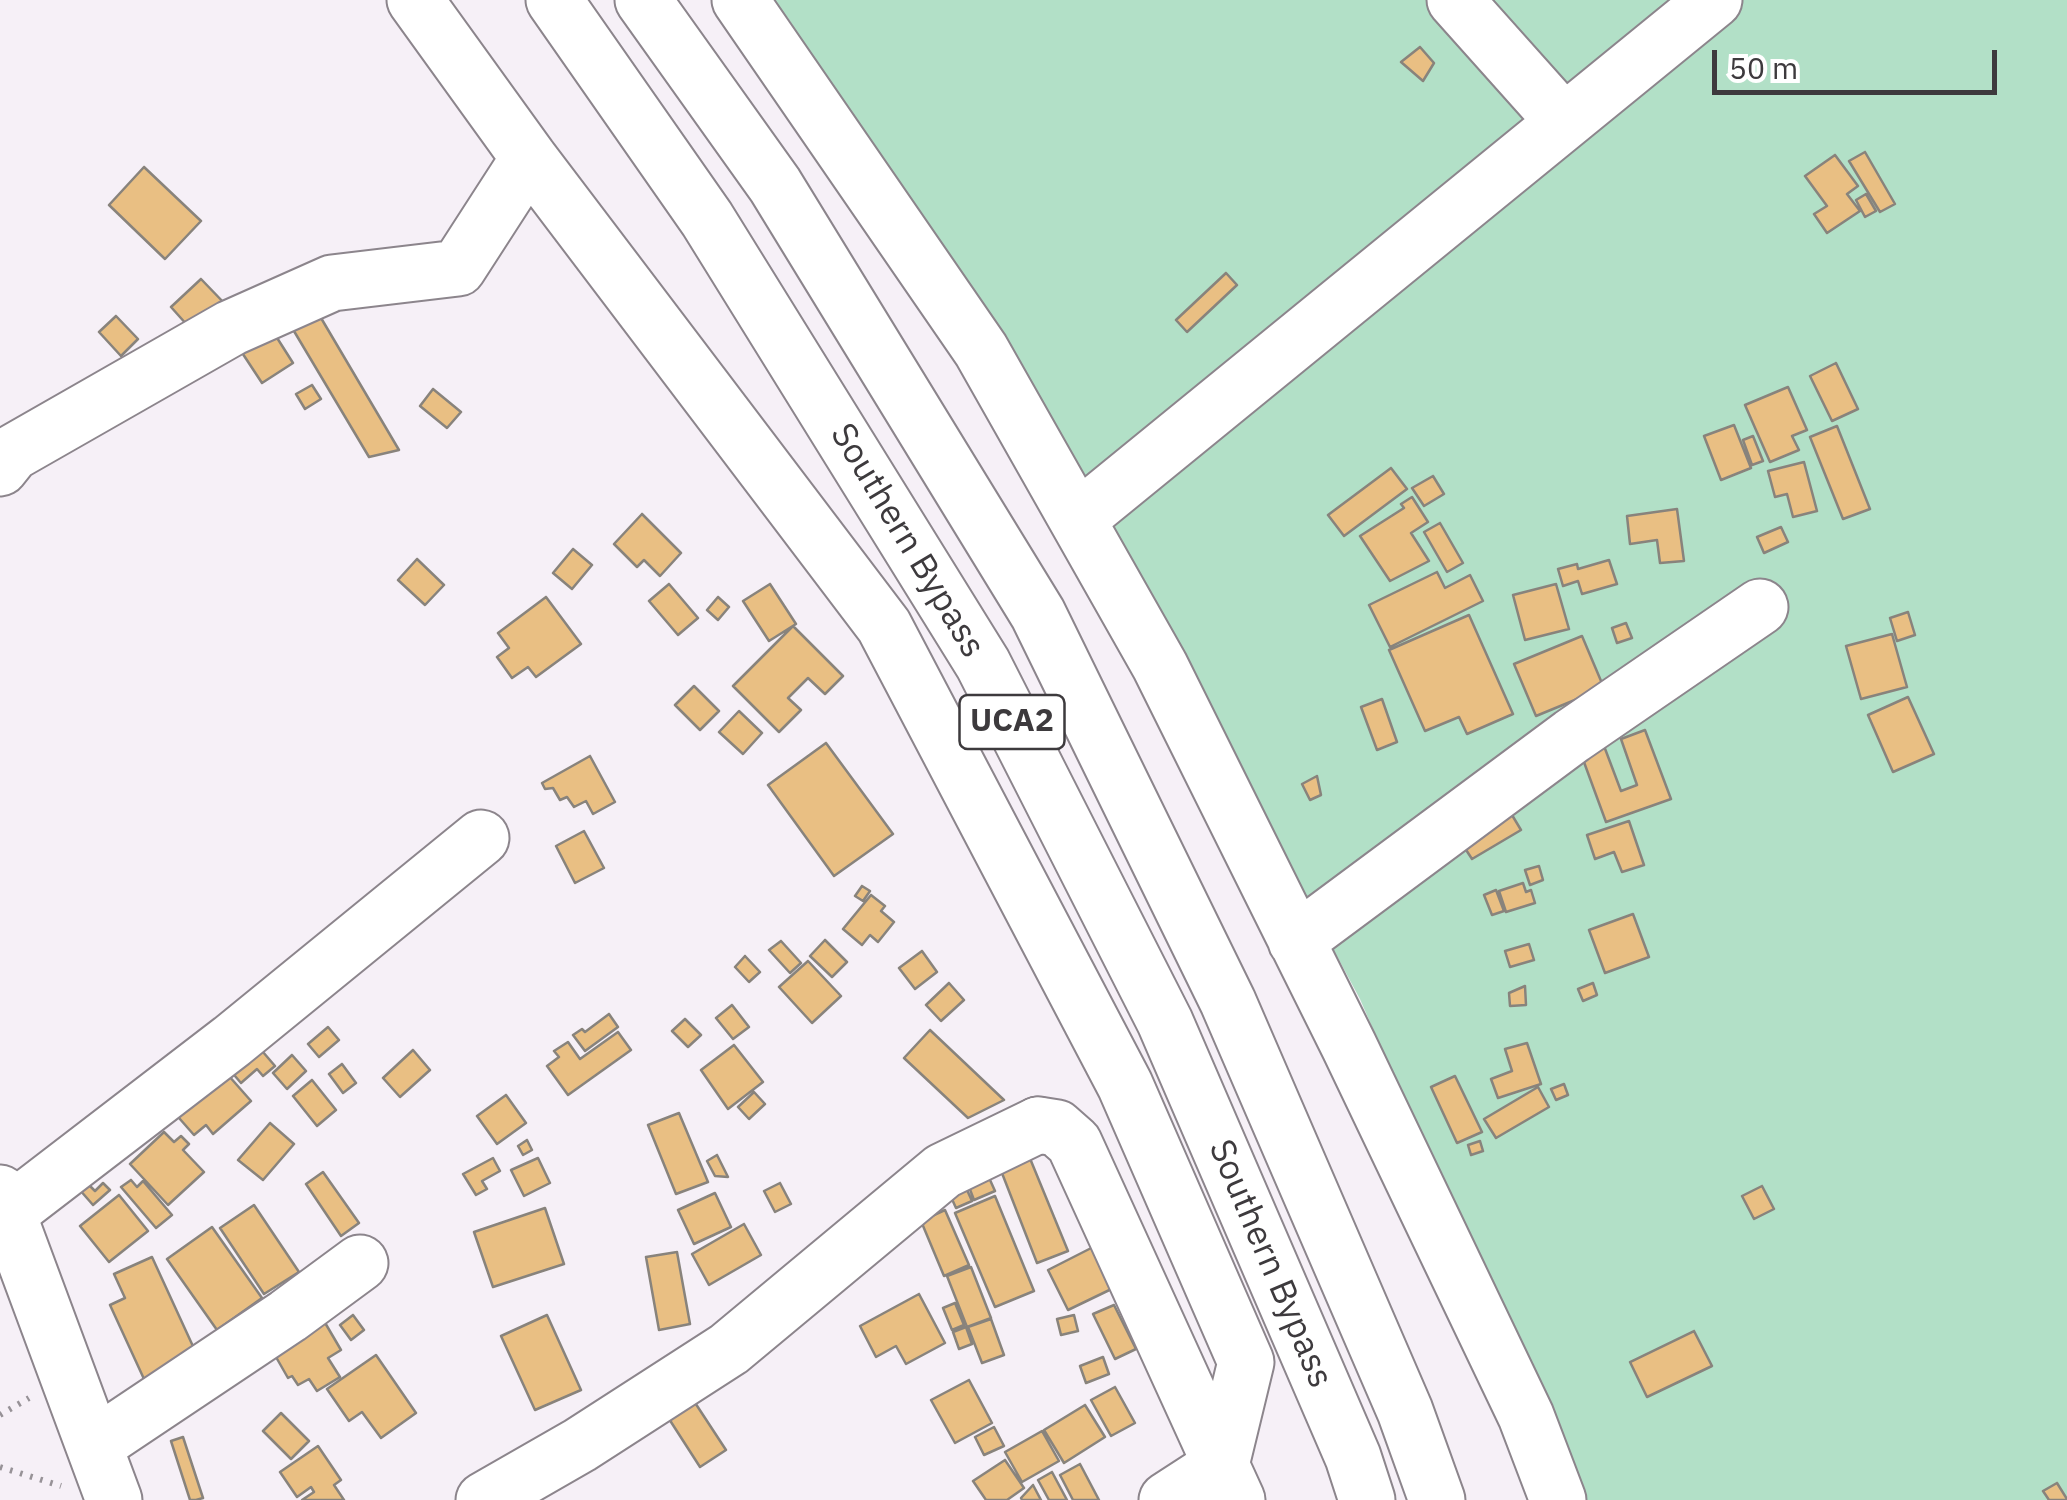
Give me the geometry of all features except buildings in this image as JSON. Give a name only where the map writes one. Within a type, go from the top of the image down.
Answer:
[{"type":"main road","points":[[415,0],[884,626],[1125,1085],[1246,1362],[1229,1483]]},
{"type":"main road","name":"Southern Bypass","points":[[554,0],[707,219],[982,664],[1165,1022],[1353,1457],[1368,1500]]},
{"type":"main road","name":"Southern Bypass","points":[[643,0],[775,184],[1038,614],[1228,1002],[1405,1412],[1437,1500]]},
{"type":"main road","points":[[740,0],[981,350],[1160,666],[1526,1416],[1558,1500]]},
{"type":"main road","points":[[1455,0],[1564,122]]},
{"type":"main road","points":[[1079,518],[1714,0]]},
{"type":"main road","points":[[0,468],[12,453],[232,328],[332,283],[458,268],[530,158]]},
{"type":"main road","points":[[1296,940],[1572,736],[1760,607]]},
{"type":"main road","points":[[114,1500],[4,1203],[232,1042],[481,838]]},
{"type":"main road","points":[[484,1500],[580,1445],[728,1349],[943,1171],[1038,1126],[1058,1128],[1074,1142],[1229,1483]]},
{"type":"main road","points":[[95,1445],[360,1263]]},
{"type":"main road","points":[[1167,1500],[1229,1483]]},
{"type":"green space","points":[[774,0],[2067,0],[2067,1500],[1576,1500],[1360,999],[1158,624]]}]
